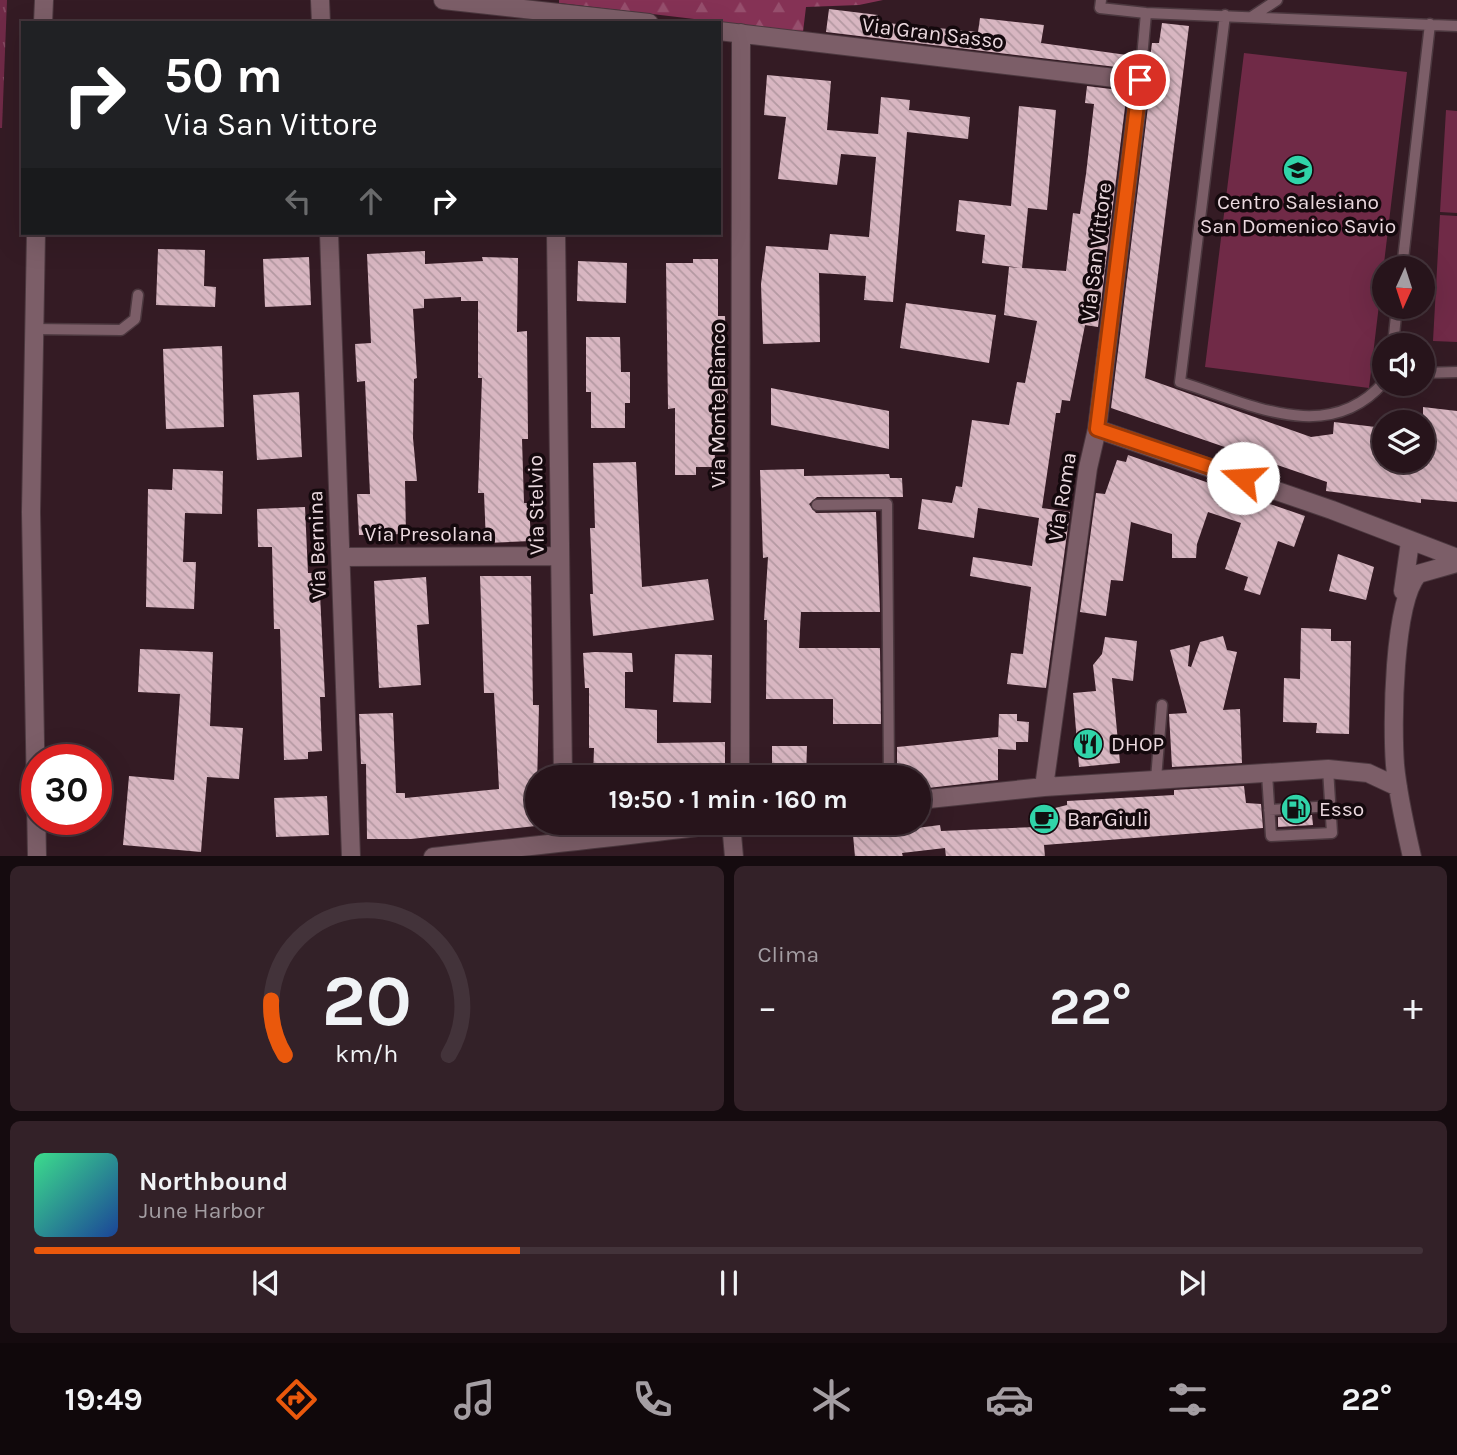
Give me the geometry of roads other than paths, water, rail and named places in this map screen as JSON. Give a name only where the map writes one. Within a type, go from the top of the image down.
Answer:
[{"type":"street","points":[[43,21],[44,0]]},
{"type":"street","points":[[320,0],[321,21]]},
{"type":"street","points":[[443,0],[555,18],[611,21]]},
{"type":"street","name":"Via Gran Sasso","points":[[721,30],[1140,80]]},
{"type":"street","name":"Via Monte Bianco","points":[[740,765],[741,33]]},
{"type":"street","name":"Via San Vittore","points":[[1097,429],[1140,80]]},
{"type":"street","points":[[35,329],[36,235]]},
{"type":"street","points":[[37,856],[31,414],[43,235]]},
{"type":"street","name":"Via Bernina","points":[[329,235],[351,856]]},
{"type":"street","name":"Via Stelvio","points":[[556,235],[563,765]]},
{"type":"street","name":"Via Roma","points":[[1044,787],[1088,468],[1097,429],[1332,510],[1457,561]]},
{"type":"street","points":[[1410,542],[1394,715],[1398,788],[1412,856]]},
{"type":"street","name":"Via Presolana","points":[[341,557],[559,556]]},
{"type":"street","points":[[1403,608],[1406,590],[1418,574],[1457,561]]},
{"type":"street","points":[[931,799],[1044,787],[1328,769],[1368,772],[1398,788]]},
{"type":"street","points":[[433,856],[556,847],[643,835]]},
{"type":"street","points":[[733,835],[734,856]]},
{"type":"lane","points":[[1101,0],[1100,8],[1146,13],[1457,26]]},
{"type":"lane","points":[[1253,16],[1277,0]]},
{"type":"lane","points":[[1140,80],[1146,13]]},
{"type":"lane","points":[[1225,15],[1180,382],[1289,415],[1317,418],[1340,414],[1372,391]]},
{"type":"lane","points":[[1403,256],[1430,24]]},
{"type":"lane","points":[[35,329],[121,330],[135,319],[138,295]]},
{"type":"lane","points":[[1435,373],[1457,372]]},
{"type":"lane","points":[[817,505],[887,504],[889,765]]},
{"type":"lane","points":[[1157,779],[1162,705]]},
{"type":"lane","points":[[1267,774],[1271,836],[1332,833],[1328,769]]},
{"type":"lane","points":[[1269,810],[1331,806]]},
{"type":"place","name":"Centro Salesiano San Domenico Savio","points":[[1298,170]]},
{"type":"place","name":"DHOP","points":[[1088,744]]},
{"type":"place","name":"Esso","points":[[1296,809]]},
{"type":"place","name":"Bar Giuli","points":[[1044,819]]}]
